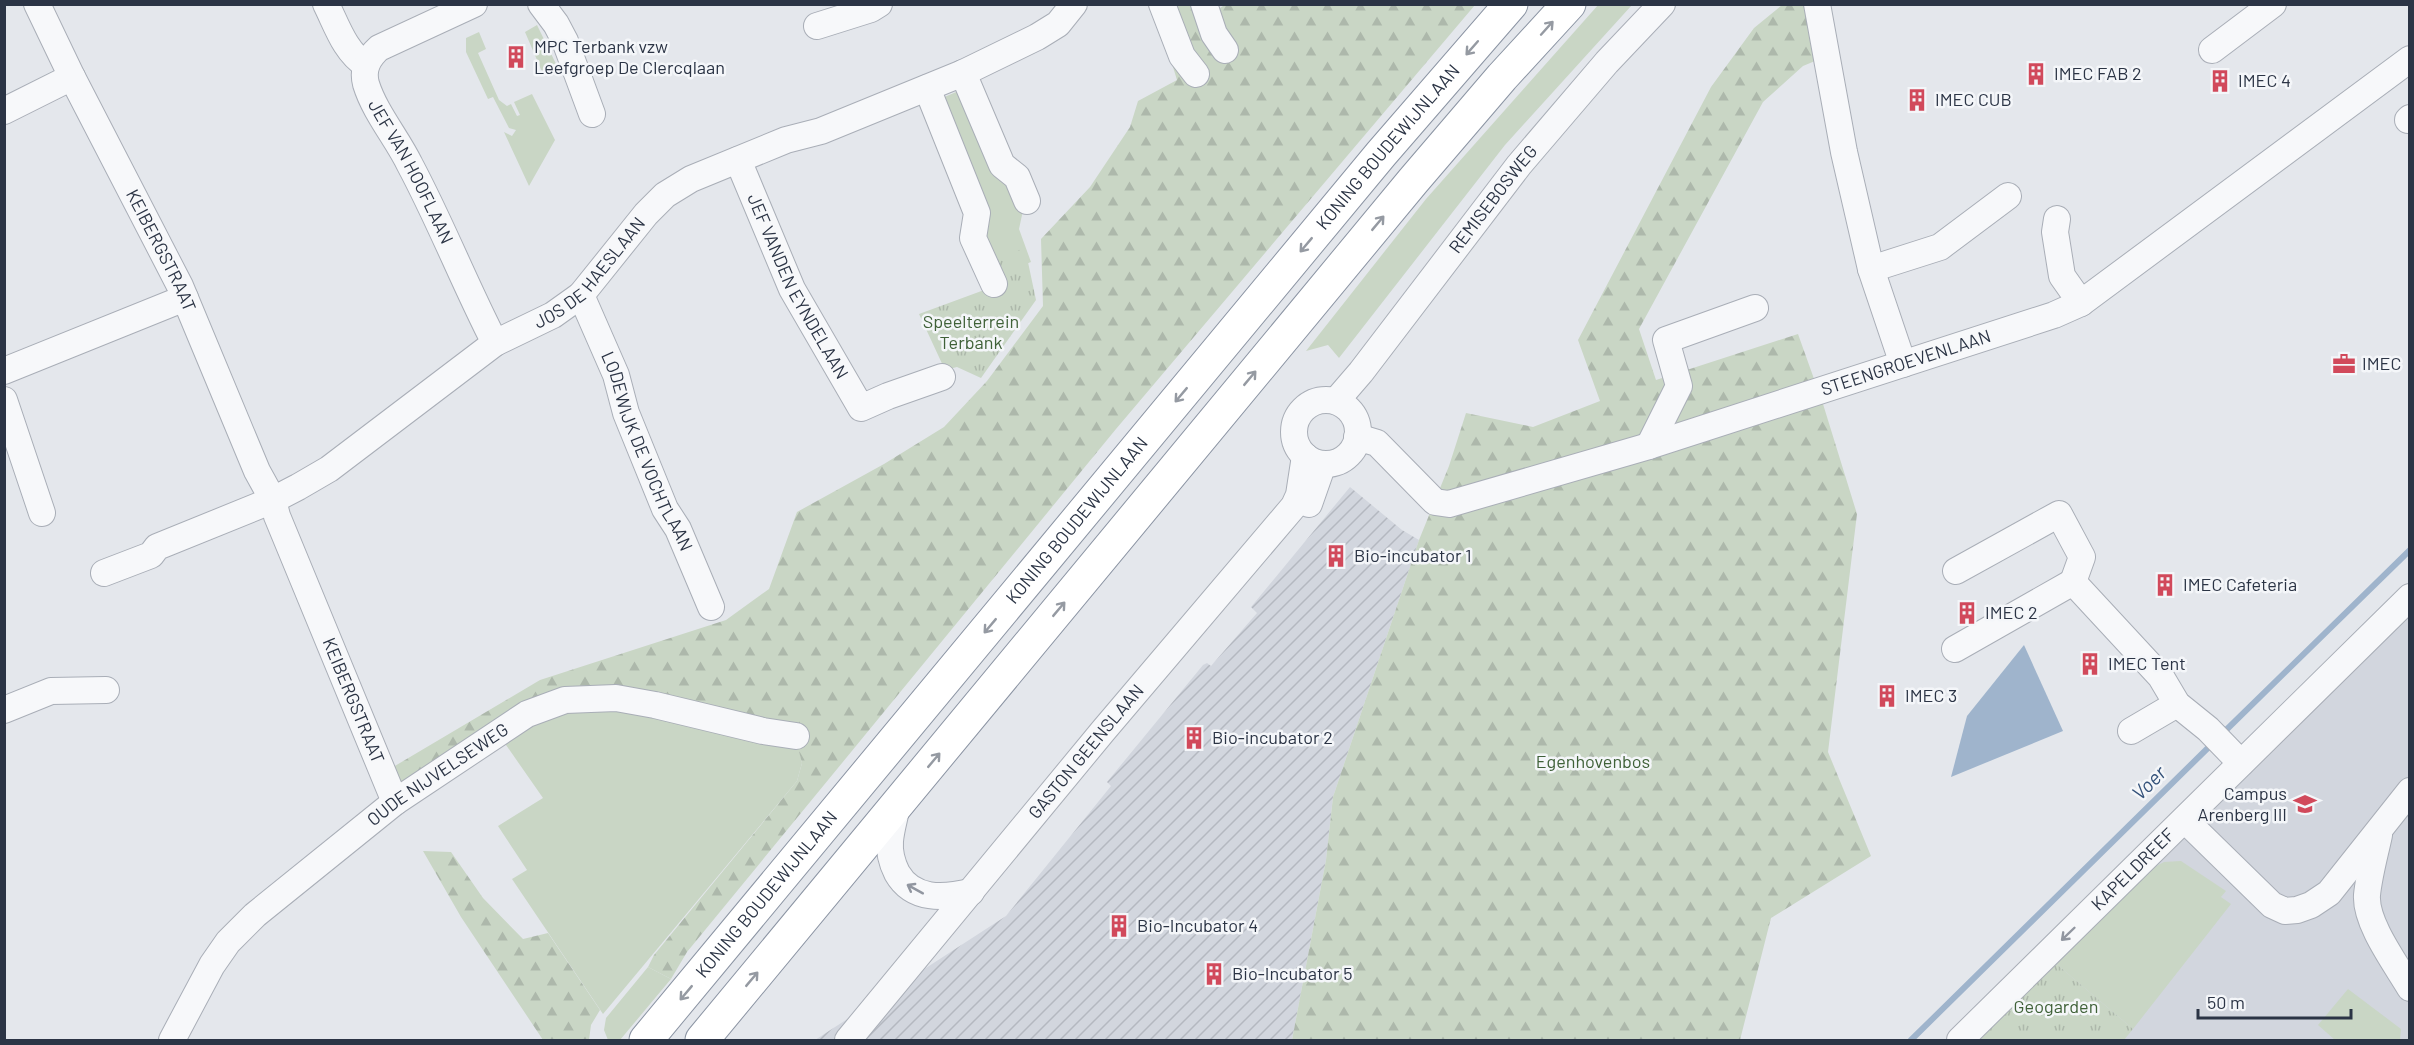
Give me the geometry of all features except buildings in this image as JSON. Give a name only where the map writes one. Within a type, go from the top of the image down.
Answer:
[{"type":"highway","name":"KONING BOUDEWIJNLAAN","points":[[646,1041],[1381,154],[1511,4]]},
{"type":"highway","points":[[702,1041],[1413,181],[1502,77],[1569,4]]},
{"type":"street","name":"KEIBERGSTRAAT","points":[[37,4],[185,298],[257,471],[273,500],[281,526],[395,802]]},
{"type":"street","points":[[326,4],[348,48],[357,59],[366,65],[370,56],[379,48],[474,4]]},
{"type":"street","points":[[541,4],[565,41],[592,114]]},
{"type":"street","points":[[817,26],[871,9],[879,4]]},
{"type":"street","name":"JOS DE HAESLAAN","points":[[273,500],[329,469],[495,343],[553,315],[581,295],[646,214],[665,195],[691,179],[786,140],[821,131],[963,73],[1037,37],[1058,24],[1074,4]]},
{"type":"street","points":[[1162,4],[1182,56],[1196,74]]},
{"type":"street","points":[[1204,4],[1214,34],[1225,50]]},
{"type":"street","name":"REMISEBOSWEG","points":[[1336,401],[1361,372],[1519,165],[1607,62],[1662,4]]},
{"type":"street","points":[[1817,4],[1844,152],[1871,269],[1903,364]]},
{"type":"street","points":[[2212,50],[2273,4]]},
{"type":"street","name":"STEENGROEVENLAAN","points":[[1357,437],[1377,443],[1436,502],[1449,504],[1649,446],[2054,315],[2081,303],[2409,59]]},
{"type":"street","name":"JEF VAN HOOFLAAN","points":[[366,65],[366,84],[387,126],[410,164],[495,343]]},
{"type":"street","points":[[963,73],[1002,165],[1017,177],[1027,201]]},
{"type":"street","points":[[4,111],[72,77]]},
{"type":"street","points":[[927,88],[977,213],[974,238],[994,284]]},
{"type":"street","name":"JEF VANDEN EYNDELAAN","points":[[738,160],[792,289],[864,416],[888,396],[942,377]]},
{"type":"street","points":[[1871,269],[1940,247],[2008,196]]},
{"type":"street","points":[[2057,219],[2055,232],[2061,276],[2081,303]]},
{"type":"street","name":"LODEWIJK DE VOCHTLAAN","points":[[581,295],[616,375],[626,413],[665,509],[678,529],[711,607]]},
{"type":"street","points":[[4,371],[185,298]]},
{"type":"street","points":[[1649,446],[1679,386],[1666,340],[1755,308]]},
{"type":"street","points":[[4,400],[42,513]]},
{"type":"street","points":[[1314,460],[1342,459],[1355,444],[1358,427],[1355,418],[1347,408],[1336,401]]},
{"type":"street","name":"GASTON GEENSLAAN","points":[[1314,460],[1298,448],[1294,437],[1297,416],[1312,402],[1336,401]]},
{"type":"street","name":"GASTON GEENSLAAN","points":[[848,1041],[1294,506],[1314,460]]},
{"type":"street","name":"GASTON GEENSLAAN","points":[[870,1041],[1310,504],[1314,460]]},
{"type":"street","points":[[104,573],[151,555],[157,547],[273,500]]},
{"type":"street","points":[[1954,649],[2073,582],[2082,557],[2059,514],[1956,571]]},
{"type":"street","points":[[2073,582],[2161,676],[2177,704],[2208,729],[2234,756]]},
{"type":"street","name":"KAPELDREEF","points":[[1960,1041],[2185,820],[2234,756],[2409,597]]},
{"type":"street","points":[[4,710],[51,691],[106,690]]},
{"type":"street","name":"OUDE NIJVELSEWEG","points":[[172,1041],[212,965],[228,942],[255,915],[395,802],[527,714],[565,699],[616,698],[763,731],[796,736]]},
{"type":"street","points":[[2131,731],[2177,704]]},
{"type":"street","points":[[2329,893],[2409,791]]},
{"type":"street","points":[[897,805],[890,843],[892,862],[901,880],[913,891],[930,896],[948,897],[971,892]]},
{"type":"street","points":[[2185,820],[2272,905],[2285,910],[2297,910],[2346,887],[2360,890],[2367,896]]},
{"type":"street","points":[[2380,830],[2367,896],[2368,908],[2373,923],[2409,988]]},
{"type":"shaded area","points":[[1350,487],[1402,530],[1419,540],[1333,797],[1326,860],[1292,1040],[815,1040],[1006,916],[1111,786],[1107,782],[1203,665],[1207,663],[1211,666],[1257,613],[1251,607]]},
{"type":"shaded area","name":"Campus Arenberg III","points":[[2409,597],[2409,1040],[1960,1040]]},
{"type":"green space","points":[[1226,4],[1475,5],[1116,429],[687,952],[671,979],[648,967],[654,955],[797,781],[802,763],[795,736],[582,698],[395,802],[383,773],[540,680],[726,620],[769,589],[797,512],[884,464],[944,427],[987,381],[1043,306],[1041,239],[1090,187],[1130,127],[1138,101],[1177,80],[1166,44],[1162,5],[1204,5],[1208,16]]},
{"type":"green space","points":[[1599,4],[1632,5],[1505,145],[1339,358],[1328,345],[1306,351],[1426,199]]},
{"type":"green space","name":"Egenhovenbos","points":[[1782,5],[1809,5],[1815,61],[1803,66],[1763,102],[1639,329],[1656,380],[1798,334],[1823,404],[1857,514],[1828,752],[1871,856],[1771,918],[1740,1040],[1292,1040],[1326,860],[1333,797],[1419,540],[1449,466],[1466,413],[1533,427],[1600,401],[1578,340],[1711,87],[1754,28]]},
{"type":"green space","points":[[537,25],[558,68],[543,74],[525,32]]},
{"type":"green space","points":[[479,32],[486,49],[478,53],[499,100],[507,106],[511,104],[517,116],[520,115],[514,102],[532,94],[555,140],[529,186],[504,132],[512,136],[516,130],[509,128],[493,97],[488,99],[466,52],[466,38]]},
{"type":"green space","points":[[968,87],[1025,201],[1019,229],[1031,262],[995,276],[935,101]]},
{"type":"green space","name":"Speelterrein Terbank","points":[[1025,248],[1036,300],[981,378],[957,367],[945,370],[919,314],[995,286],[987,262]]},
{"type":"green space","points":[[565,700],[796,736],[802,763],[797,781],[603,1014],[512,879],[527,870],[498,826],[543,798],[497,732]]},
{"type":"green space","points":[[423,851],[451,852],[483,898],[523,939],[548,933],[600,1010],[591,1025],[589,1040],[543,1040],[461,917]]},
{"type":"green space","points":[[2181,861],[2226,891],[2221,897],[2231,904],[2133,1029],[2054,962],[2156,866],[2164,862]]},
{"type":"green space","name":"Geogarden","points":[[2054,962],[2133,1029],[2124,1040],[1976,1040]]},
{"type":"green space","points":[[648,967],[671,979],[620,1040],[608,1040],[604,1030],[606,1018]]},
{"type":"green space","points":[[2348,989],[2401,1029],[2400,1040],[2335,1040],[2318,1025]]},
{"type":"water","points":[[2024,645],[2063,731],[1951,777],[1967,716]]},
{"type":"waterway","name":"Voer","points":[[2221,735],[2410,550]]},
{"type":"waterway","name":"Voer","points":[[1911,1040],[2214,742]]},
{"type":"place","name":"MPC Terbank vzw Leefgroep De Clercqlaan","points":[[516,57]]},
{"type":"place","name":"IMEC FAB 2","points":[[2036,74]]},
{"type":"place","name":"IMEC 4","points":[[2220,81]]},
{"type":"place","name":"IMEC CUB","points":[[1917,100]]},
{"type":"place","name":"IMEC","points":[[2344,364]]},
{"type":"place","name":"Bio-incubator 1","points":[[1336,556]]},
{"type":"place","name":"IMEC Cafeteria","points":[[2165,585]]},
{"type":"place","name":"IMEC 2","points":[[1967,613]]},
{"type":"place","name":"IMEC Tent","points":[[2090,664]]},
{"type":"place","name":"IMEC 3","points":[[1887,696]]},
{"type":"place","name":"Bio-incubator 2","points":[[1194,738]]},
{"type":"place","name":"Campus Arenberg III","points":[[2305,804]]},
{"type":"place","name":"Bio-Incubator 4","points":[[1119,926]]},
{"type":"place","name":"Bio-Incubator 5","points":[[1214,974]]}]
